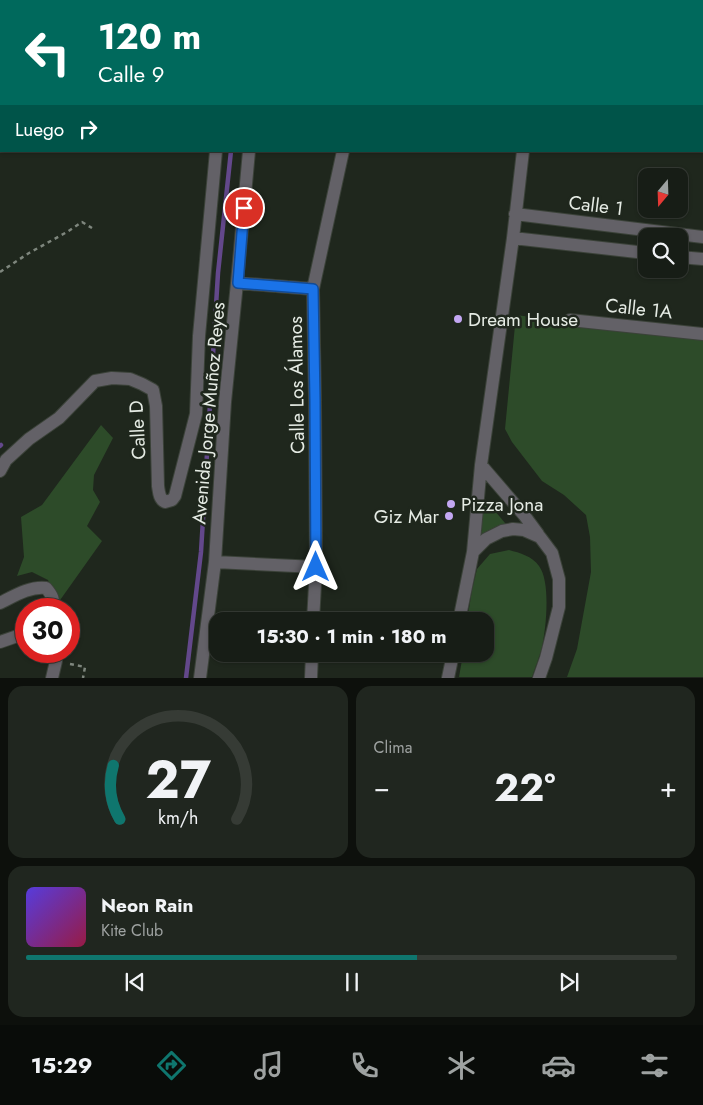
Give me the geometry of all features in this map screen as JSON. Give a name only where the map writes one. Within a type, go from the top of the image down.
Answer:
[{"type":"street","name":"Avenida Jorge Muñoz Reyes","points":[[196,414],[200,336],[216,152]]},
{"type":"street","name":"Avenida Jorge Muñoz Reyes","points":[[200,678],[215,562],[225,402],[238,283],[249,152]]},
{"type":"street","name":"Calle Los Álamos","points":[[314,612],[316,567],[313,289],[343,152]]},
{"type":"street","points":[[461,612],[473,552],[481,465],[513,238],[523,152]]},
{"type":"street","name":"Calle 1","points":[[515,214],[703,237]]},
{"type":"street","points":[[622,250],[625,228]]},
{"type":"street","points":[[513,238],[638,252]]},
{"type":"street","points":[[688,257],[703,259]]},
{"type":"street","points":[[238,283],[313,289]]},
{"type":"street","name":"Calle 1A","points":[[570,320],[703,334]]},
{"type":"street","name":"Calle D","points":[[0,471],[6,460],[29,439],[59,418],[95,381],[112,378],[130,379],[153,390],[156,406],[158,486],[162,500],[165,502],[172,500],[176,496],[196,414]]},
{"type":"street","points":[[481,465],[524,515],[552,553],[559,579],[559,606],[539,678]]},
{"type":"street","points":[[473,552],[486,539],[502,531],[524,530],[540,537]]},
{"type":"street","points":[[215,562],[316,567]]},
{"type":"street","points":[[0,603],[39,587],[46,588],[53,598]]},
{"type":"street","points":[[0,642],[15,637]]},
{"type":"street","points":[[311,678],[312,662]]},
{"type":"street","points":[[448,678],[451,662]]},
{"type":"street","points":[[52,678],[55,663]]},
{"type":"path","points":[[0,272],[82,222],[92,228]]},
{"type":"path","points":[[74,663],[85,667],[83,678]]},
{"type":"green space","points":[[516,315],[703,340],[703,677],[567,677],[577,649],[591,572],[590,537],[586,515],[564,495],[542,481],[512,442],[505,429]]},
{"type":"green space","points":[[101,425],[113,438],[94,475],[93,490],[100,502],[87,526],[102,541],[62,598],[56,598],[48,580],[32,572],[17,576],[24,557],[21,517],[42,505]]},
{"type":"green space","points":[[485,499],[510,529],[479,539]]},
{"type":"green space","points":[[509,550],[526,555],[539,566],[543,573],[546,594],[545,629],[542,647],[532,677],[459,677],[462,662],[494,662],[494,612],[468,612],[477,569],[490,554]]},
{"type":"waterway","points":[[186,678],[201,552],[218,273],[231,152]]},
{"type":"place","name":"Dream House","points":[[458,319]]},
{"type":"place","name":"Pizza Jona","points":[[451,504]]},
{"type":"place","name":"Giz Mar","points":[[449,516]]},
{"type":"route","points":[[244,208],[238,283],[313,289],[316,567]]}]
